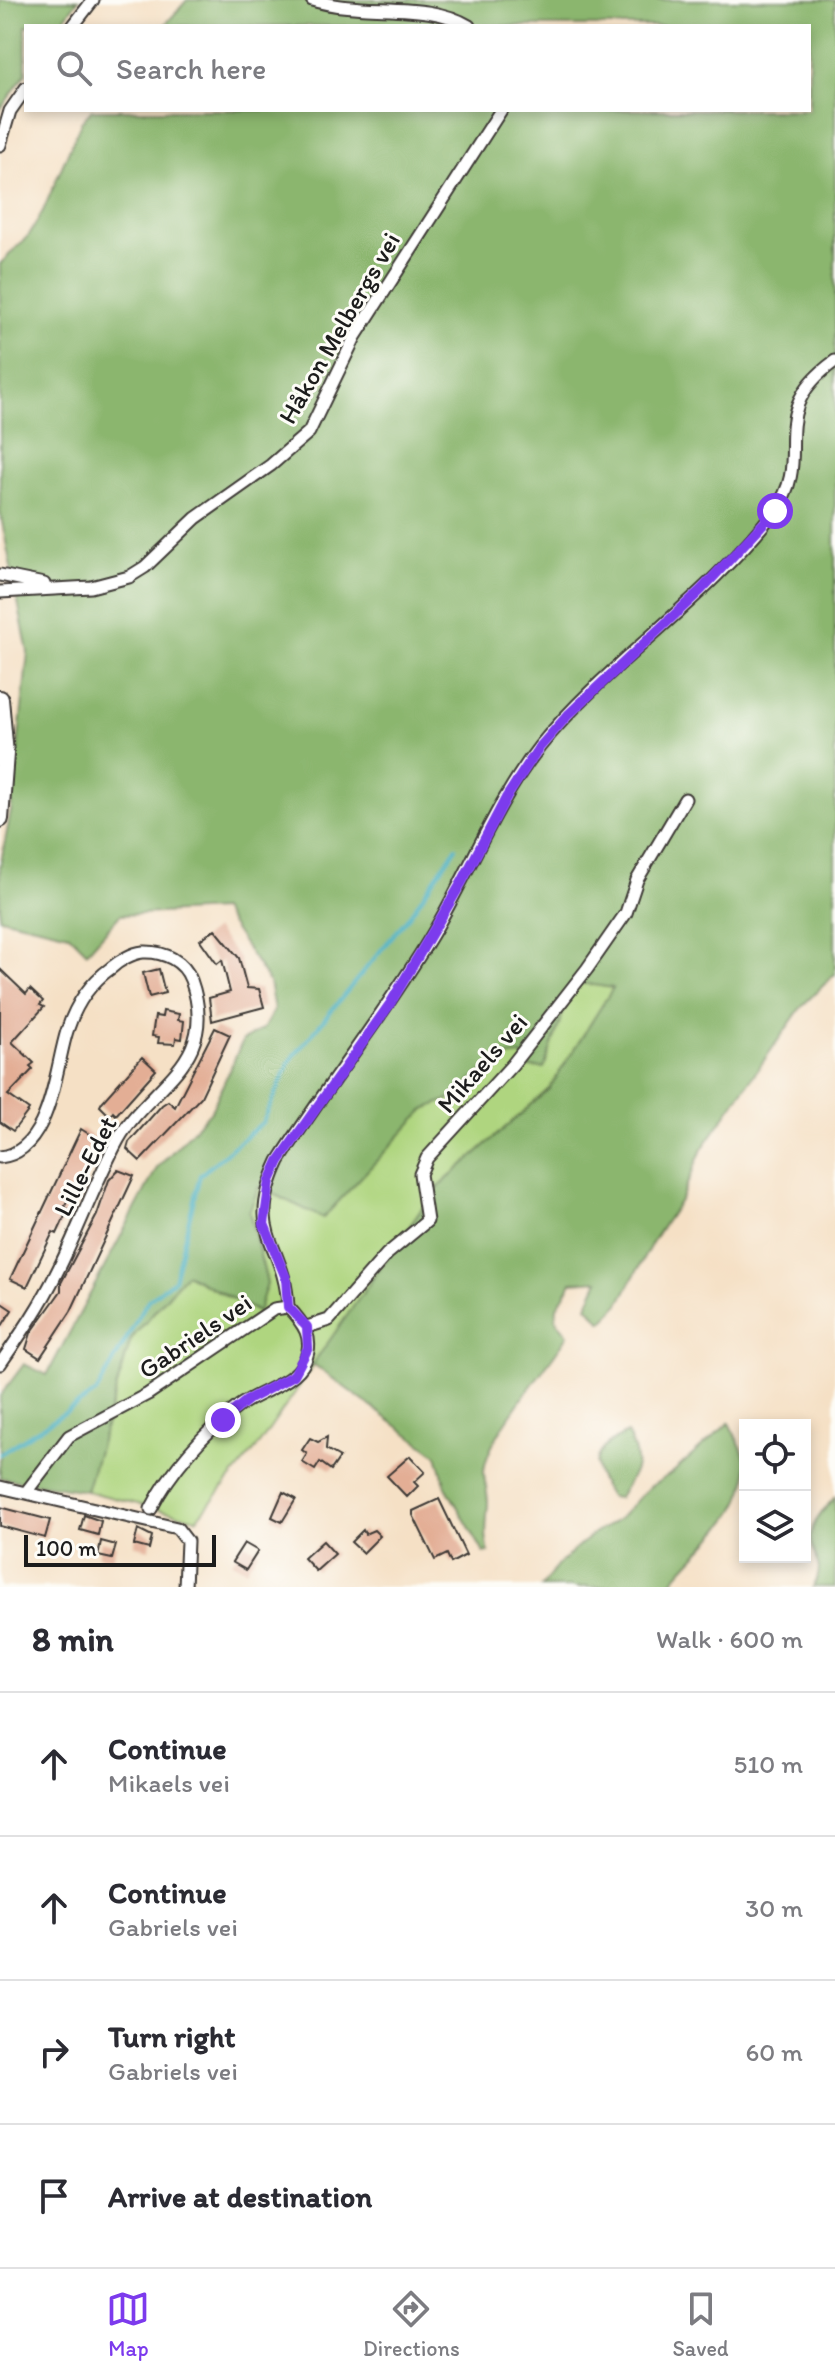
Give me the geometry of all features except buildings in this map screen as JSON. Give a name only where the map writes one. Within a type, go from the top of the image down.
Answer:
[{"type":"main road","points":[[0,699],[5,754],[0,819]]},
{"type":"street","points":[[75,24],[93,0]]},
{"type":"street","points":[[312,0],[344,8],[428,3],[453,13],[467,24]]},
{"type":"street","points":[[0,145],[10,111],[24,91]]},
{"type":"street","name":"Håkon Melbergs vei","points":[[53,587],[91,587],[129,577],[145,567],[196,518],[271,465],[309,432],[355,337],[500,112]]},
{"type":"street","points":[[288,1307],[286,1278],[264,1224],[270,1181],[279,1161],[390,1004],[462,882],[506,798],[538,749],[568,715],[701,590],[775,511],[785,494],[793,465],[792,421],[797,401],[811,381],[835,361]]},
{"type":"street","points":[[0,575],[53,587]]},
{"type":"street","points":[[0,592],[53,587]]},
{"type":"street","name":"Mikaels vei","points":[[307,1327],[329,1320],[387,1254],[427,1221],[420,1174],[427,1158],[512,1065],[587,969],[626,913],[637,880],[685,799]]},
{"type":"street","name":"Lille-Edet","points":[[0,1157],[22,1147],[38,1131],[49,1107],[67,1029],[81,1000],[98,977],[119,961],[142,952],[168,956],[182,964],[194,990],[197,1015],[189,1054],[174,1078],[120,1137],[34,1317],[0,1364]]},
{"type":"street","name":"Gabriels vei","points":[[27,1491],[69,1436],[148,1394],[274,1309],[288,1307],[307,1327]]},
{"type":"street","points":[[151,1509],[162,1488],[223,1420],[301,1367],[308,1348],[307,1327]]},
{"type":"street","points":[[0,1487],[177,1528],[187,1541],[189,1560],[185,1587]]},
{"type":"green space","points":[[0,0],[78,0],[60,24],[24,24],[24,76],[0,110]]},
{"type":"green space","points":[[187,0],[835,0],[835,974],[802,1006],[702,1149],[681,1199],[654,1239],[618,1306],[602,1322],[587,1306],[599,1280],[572,1282],[557,1307],[556,1319],[568,1335],[506,1422],[487,1457],[484,1472],[489,1552],[484,1553],[446,1487],[437,1455],[313,1364],[435,1190],[549,1089],[613,988],[574,982],[544,1068],[529,1067],[522,1055],[497,1058],[452,1098],[425,1109],[323,1218],[259,1187],[249,1212],[267,1283],[258,1312],[186,1274],[131,1339],[86,1491],[0,1478],[0,1396],[24,1364],[47,1375],[157,1168],[211,1111],[243,1040],[263,1029],[274,1010],[269,982],[221,910],[120,915],[87,952],[69,934],[0,918],[0,866],[11,811],[28,652],[0,512],[0,264],[29,235],[43,211],[81,122],[90,112],[811,112],[811,24],[166,24]]},
{"type":"green space","points":[[574,982],[614,988],[549,1089],[435,1190],[258,1446],[197,1519],[86,1491],[131,1339],[186,1274],[257,1312],[267,1283],[249,1211],[259,1186],[323,1217],[425,1108],[452,1098],[497,1058],[522,1054]]},
{"type":"green space","points":[[729,1423],[739,1442],[739,1501],[721,1528],[668,1587],[541,1587],[558,1565],[590,1536],[619,1519],[648,1488],[672,1473]]},
{"type":"green space","points":[[627,1433],[635,1452],[636,1467],[618,1498],[610,1497],[599,1476],[597,1460],[606,1446]]},
{"type":"green space","points":[[835,1497],[835,1587],[813,1587],[819,1570],[811,1538],[818,1517]]},
{"type":"waterway","points":[[0,1454],[96,1393],[148,1300],[174,1280],[200,1175],[263,1122],[290,1061],[409,916],[456,848]]},
{"type":"route","points":[[223,1420],[249,1399],[294,1375],[306,1358],[307,1327],[288,1307],[284,1271],[269,1244],[264,1224],[270,1181],[279,1161],[390,1004],[433,935],[506,798],[538,749],[568,715],[701,590],[775,511]]}]
